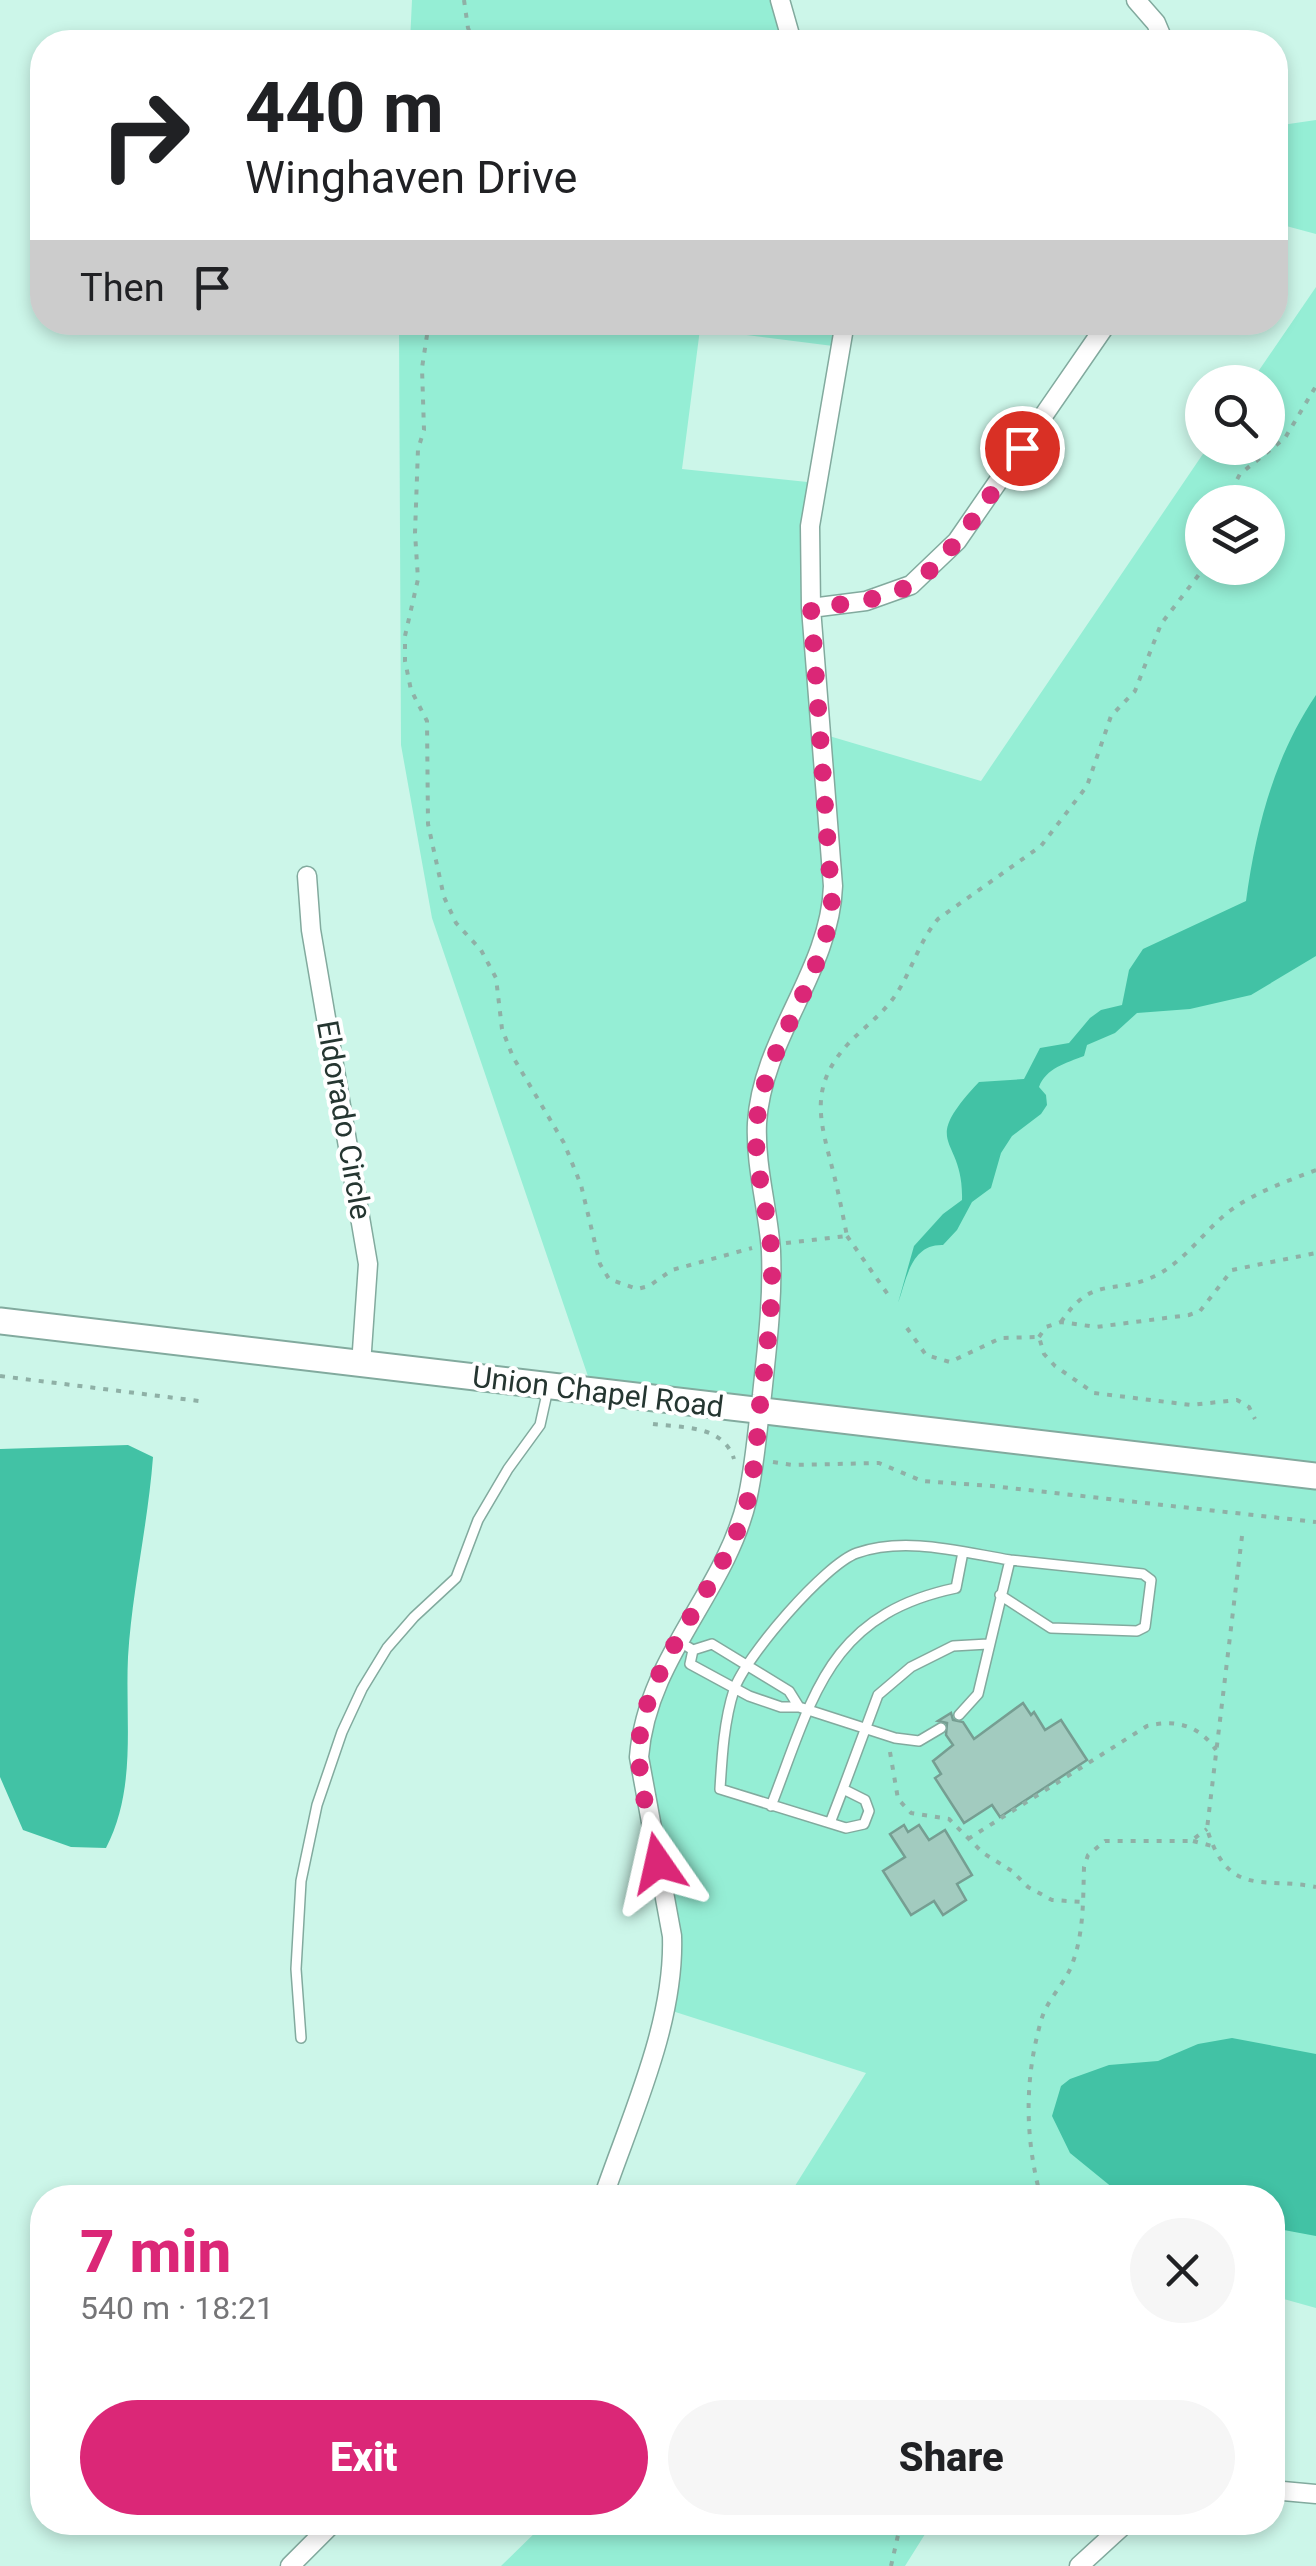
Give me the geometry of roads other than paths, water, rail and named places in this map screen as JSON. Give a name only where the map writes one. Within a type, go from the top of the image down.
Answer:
[{"type":"main road","name":"Union Chapel Road","points":[[0,1322],[1316,1476]]},
{"type":"street","points":[[780,0],[789,30]]},
{"type":"street","points":[[1136,0],[1159,30]]},
{"type":"street","points":[[606,2185],[661,2027],[670,1989],[672,1936],[638,1757],[641,1729],[649,1700],[685,1645],[734,1540],[747,1502],[770,1312],[770,1245],[757,1121],[775,1054],[830,923],[832,905],[811,608],[810,526],[843,335]]},
{"type":"street","points":[[811,608],[866,601],[912,585],[957,542],[1099,335]]},
{"type":"street","name":"Eldorado Circle","points":[[307,876],[310,930],[366,1250],[368,1285],[361,1365]]},
{"type":"street","points":[[1285,2491],[1316,2494]]},
{"type":"street","points":[[290,2566],[321,2535]]},
{"type":"street","points":[[1079,2566],[1114,2535]]},
{"type":"lane","points":[[301,2038],[296,1969],[301,1881],[317,1805],[342,1732],[387,1648],[456,1578],[478,1520],[540,1425],[549,1386]]},
{"type":"lane","points":[[842,1789],[865,1800],[869,1811],[864,1824],[846,1828],[720,1789],[722,1748],[734,1689],[746,1667],[807,1591],[853,1554],[892,1545],[1143,1574],[1151,1580],[1145,1627],[1137,1631],[1051,1628],[1000,1595]]},
{"type":"lane","points":[[771,1806],[804,1708],[826,1669],[868,1623],[925,1594],[956,1588],[963,1552]]},
{"type":"lane","points":[[959,1715],[978,1694],[1010,1560]]},
{"type":"lane","points":[[804,1708],[789,1691],[712,1644],[685,1645],[690,1664],[734,1689],[781,1706],[804,1708],[863,1730],[919,1741],[941,1728]]},
{"type":"lane","points":[[830,1823],[878,1696],[911,1667],[954,1646],[988,1644]]}]
